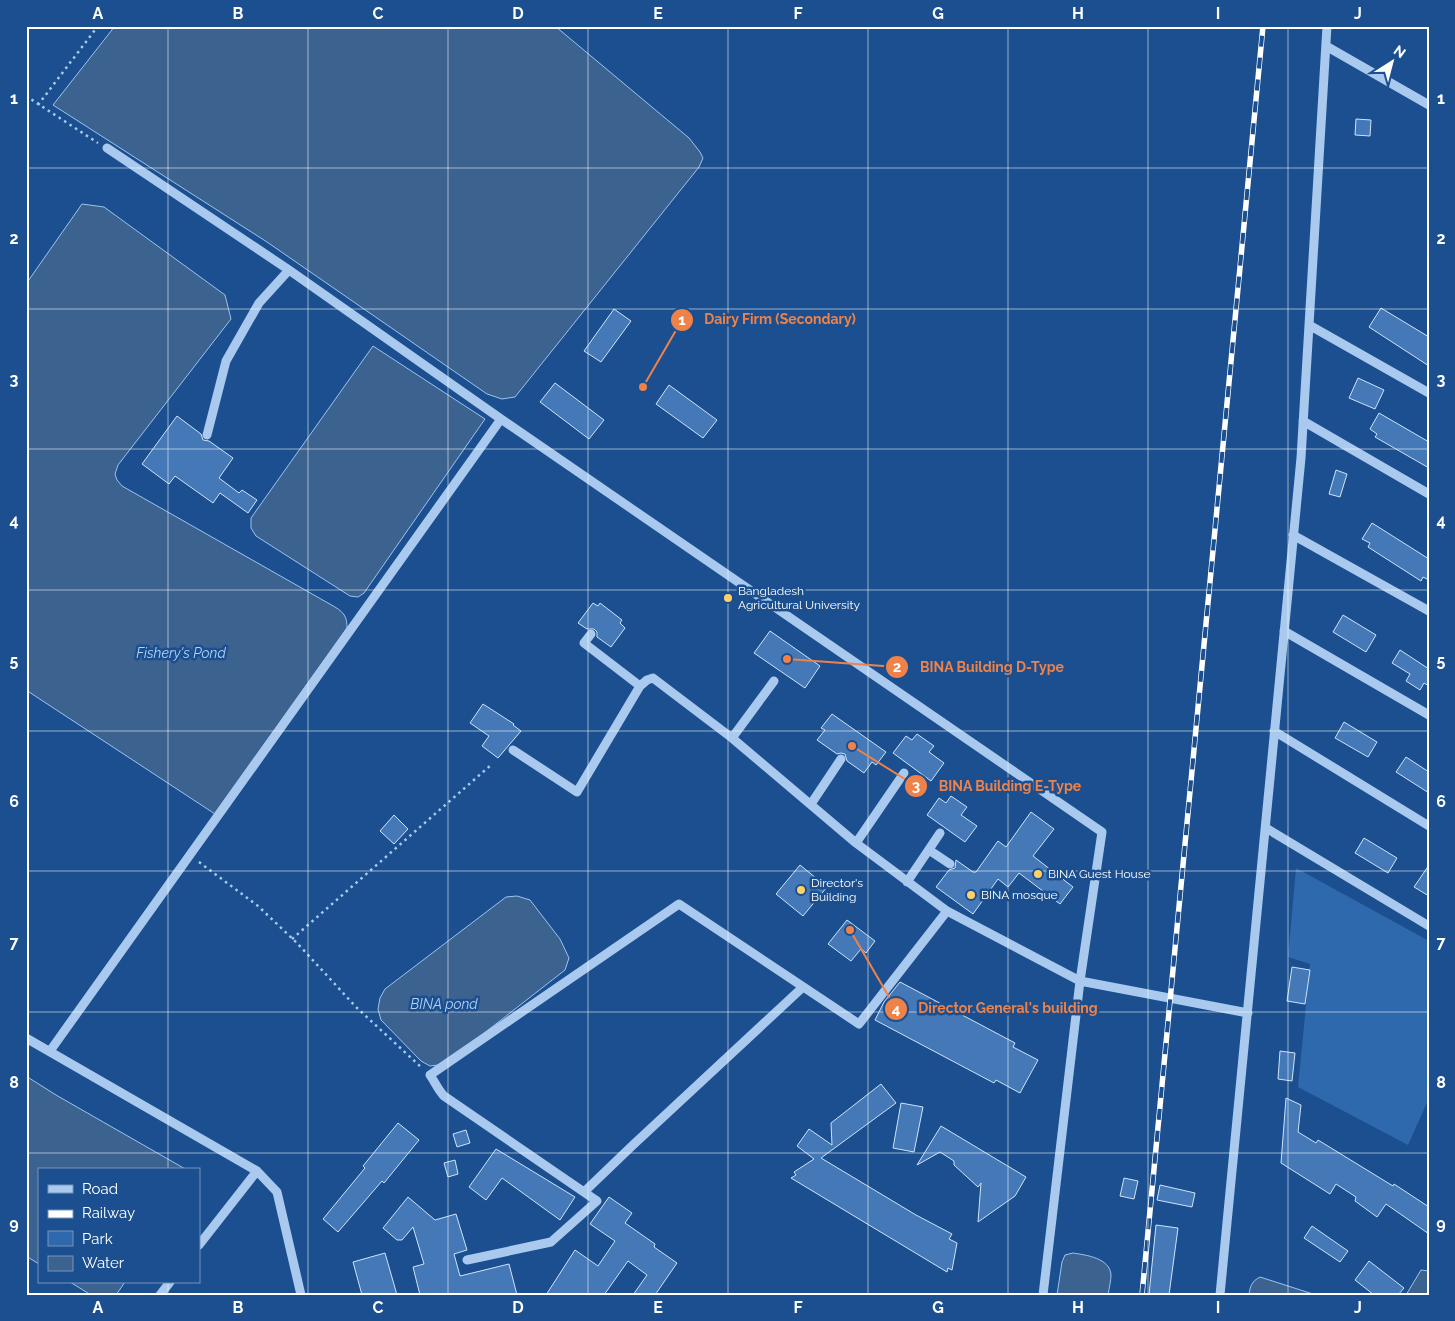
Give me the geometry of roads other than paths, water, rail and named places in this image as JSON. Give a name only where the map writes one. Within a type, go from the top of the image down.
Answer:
[{"type":"street","points":[[1220,1295],[1266,828],[1303,421],[1327,26]]},
{"type":"street","points":[[1326,46],[1429,105]]},
{"type":"street","points":[[106,148],[289,270],[500,419],[1102,832],[1080,981],[1043,1295]]},
{"type":"street","points":[[208,435],[226,362],[259,303],[289,270]]},
{"type":"street","points":[[1309,325],[1429,393]]},
{"type":"street","points":[[50,1051],[500,419]]},
{"type":"street","points":[[1303,421],[1429,494]]},
{"type":"street","points":[[1293,535],[1429,611]]},
{"type":"street","points":[[1284,631],[1429,715]]},
{"type":"street","points":[[591,634],[584,643],[640,686]]},
{"type":"street","points":[[513,750],[577,792],[640,686],[653,678],[732,738],[856,843],[947,911],[1080,981],[1248,1014]]},
{"type":"street","points":[[732,738],[774,681]]},
{"type":"street","points":[[1274,731],[1429,826]]},
{"type":"street","points":[[811,804],[841,759]]},
{"type":"street","points":[[856,843],[904,774]]},
{"type":"street","points":[[1266,828],[1429,926]]},
{"type":"street","points":[[907,882],[940,833]]},
{"type":"street","points":[[929,850],[950,864]]},
{"type":"street","points":[[467,1260],[551,1242],[597,1201],[444,1096],[430,1075],[679,904],[858,1024],[947,911]]},
{"type":"street","points":[[584,1192],[633,1144],[803,987]]},
{"type":"street","points":[[26,1038],[256,1172],[277,1192],[301,1295]]},
{"type":"street","points":[[200,1244],[256,1172]]},
{"type":"street","points":[[160,1295],[168,1284]]},
{"type":"water","points":[[115,26],[555,26],[689,138],[703,158],[699,167],[515,397],[502,399],[487,394],[267,242],[53,105]]},
{"type":"water","name":"Fishery's Pond","points":[[82,204],[104,207],[225,295],[231,319],[118,465],[115,474],[117,480],[122,486],[335,607],[341,611],[347,621],[347,628],[215,814],[26,690],[26,284]]},
{"type":"water","points":[[373,346],[485,419],[364,593],[358,597],[350,596],[256,536],[251,528],[251,518]]},
{"type":"water","name":"BINA pond","points":[[517,896],[530,900],[560,939],[569,958],[565,970],[451,1059],[438,1065],[430,1066],[421,1061],[381,1020],[378,1009],[380,998],[385,989],[506,897]]},
{"type":"water","points":[[26,1076],[184,1168],[38,1168],[38,1263],[26,1256]]},
{"type":"water","points":[[1073,1253],[1096,1258],[1110,1269],[1108,1295],[1057,1295],[1062,1262],[1065,1255]]},
{"type":"water","points":[[1421,1270],[1429,1271],[1429,1295],[1406,1295]]},
{"type":"water","points":[[1260,1277],[1316,1295],[1249,1295],[1252,1284]]},
{"type":"water","points":[[73,1284],[124,1284],[116,1295],[91,1295]]},
{"type":"railway","points":[[1142,1295],[1263,26]]},
{"type":"place","name":"Dairy Firm (Secondary)","points":[[643,387]]},
{"type":"place","name":"Bangladesh Agricultural University","points":[[728,598]]},
{"type":"place","name":"BINA Building D-Type","points":[[787,659]]},
{"type":"place","name":"BINA Building E-Type","points":[[852,746]]},
{"type":"place","name":"BINA Guest House","points":[[1038,874]]},
{"type":"place","name":"Director's Building","points":[[801,890]]},
{"type":"place","name":"BINA mosque","points":[[971,895]]},
{"type":"place","name":"Director General's building","points":[[850,930]]}]
